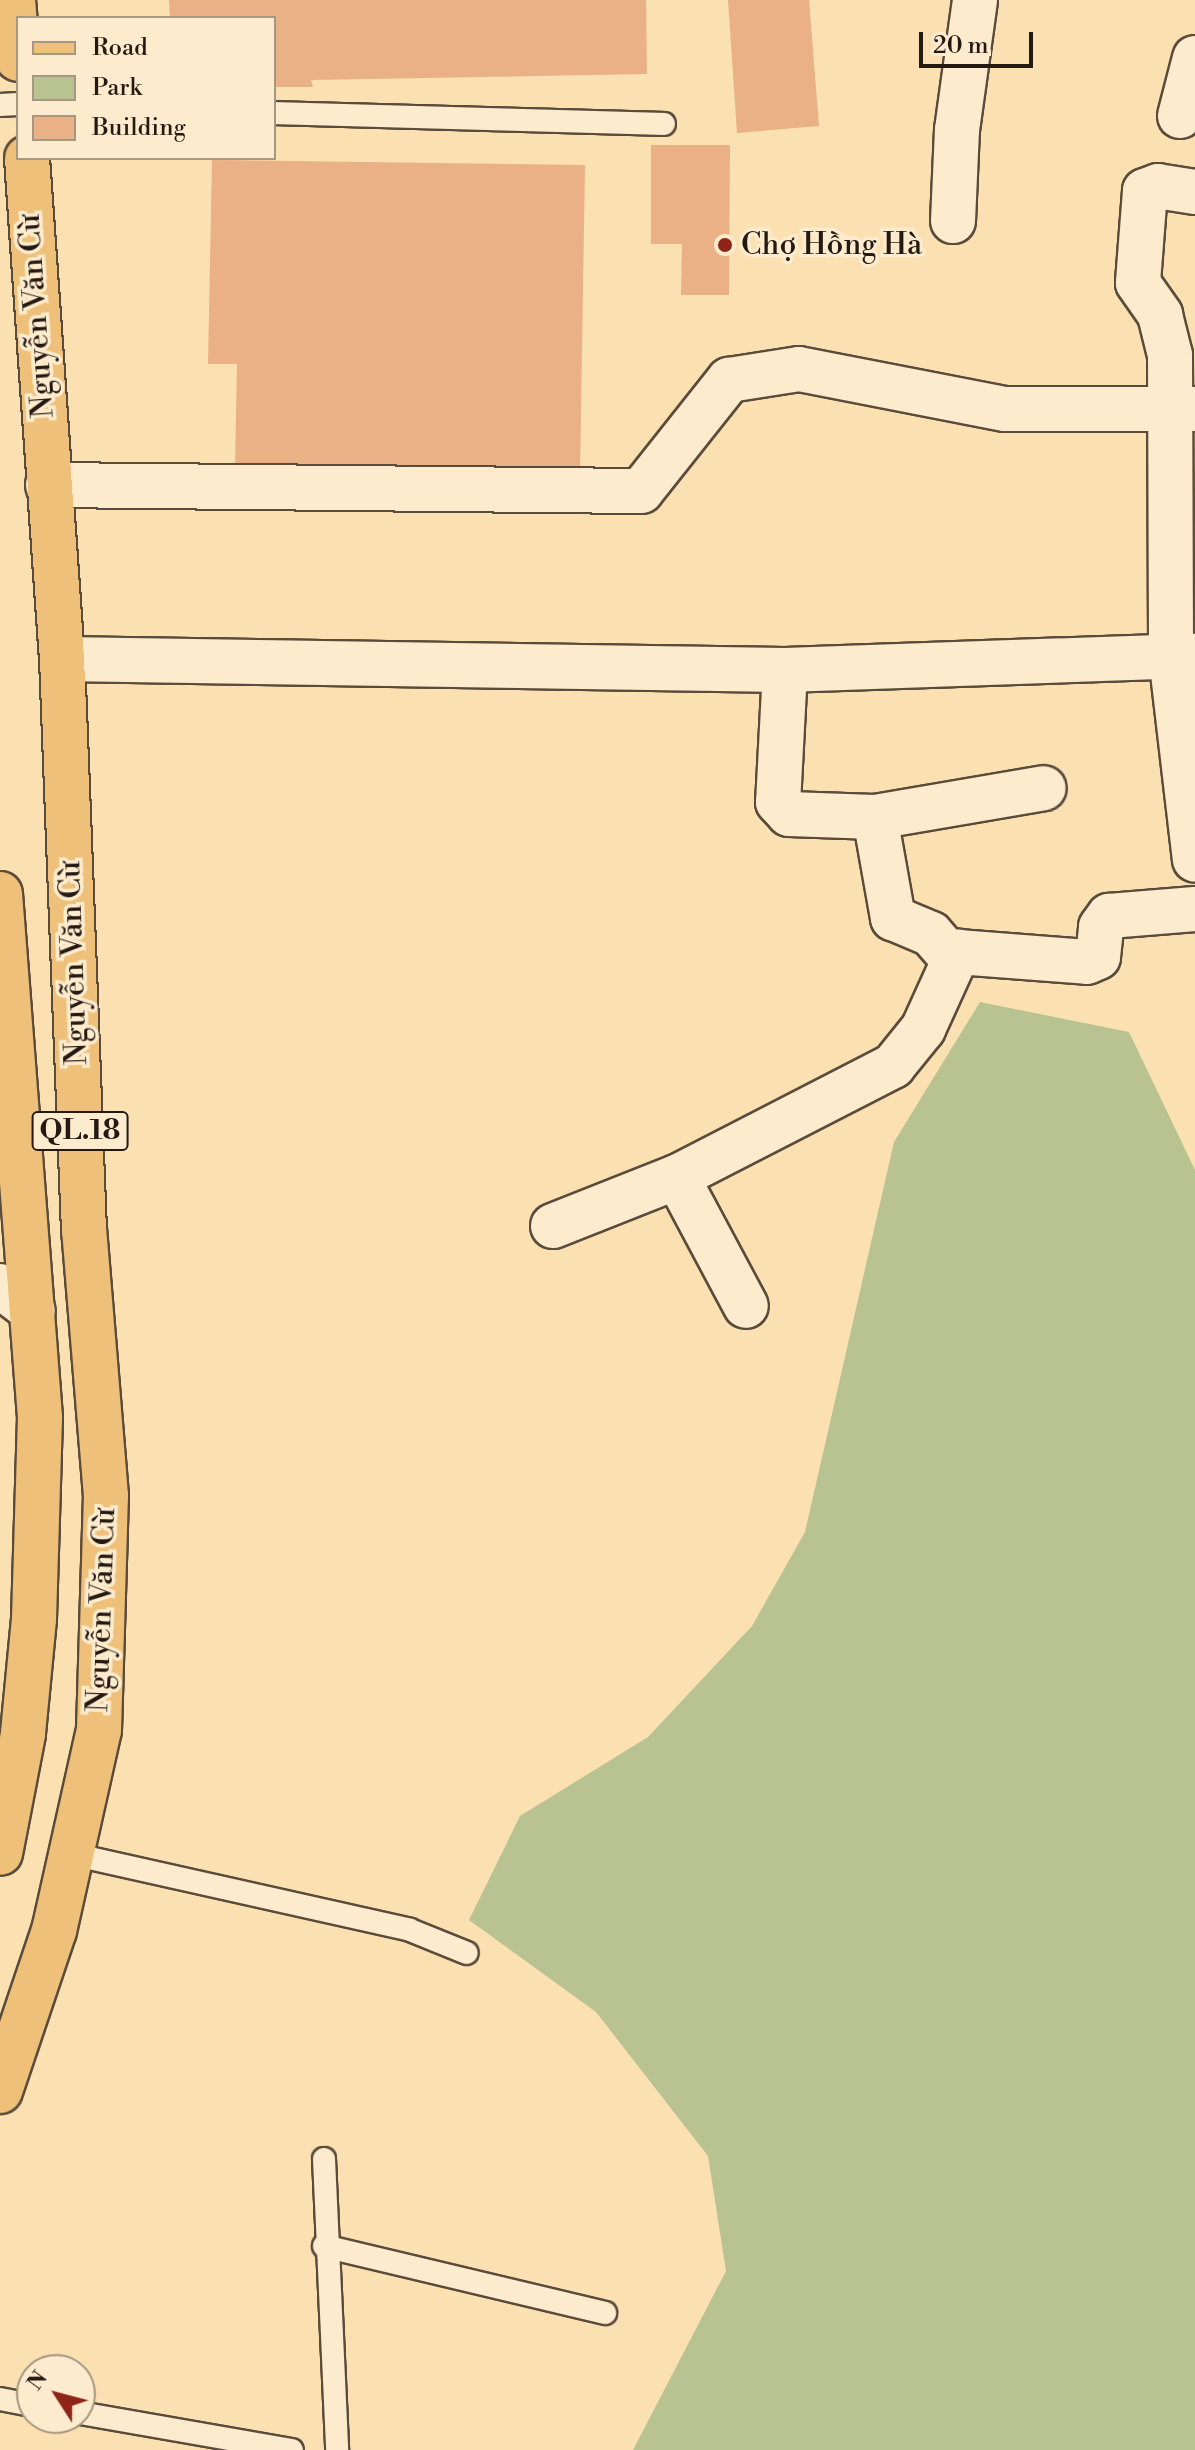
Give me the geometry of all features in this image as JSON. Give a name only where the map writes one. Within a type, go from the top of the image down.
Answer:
[{"type":"main road","points":[[13,0],[16,35]]},
{"type":"main road","name":"Nguyễn Văn Cừ","points":[[0,2091],[54,1931],[99,1730],[106,1496],[84,1231],[62,659],[27,160]]},
{"type":"main road","name":"QL.18","points":[[0,894],[17,1299],[40,1417],[34,1619],[23,1734],[0,1853]]},
{"type":"street","points":[[953,221],[957,130],[975,0]]},
{"type":"street","points":[[1180,116],[1195,58]]},
{"type":"street","points":[[1195,192],[1158,186],[1145,191],[1138,283],[1160,315],[1182,409],[1183,656],[1195,860]]},
{"type":"street","points":[[48,485],[641,491],[729,380],[799,369],[1005,409],[1182,409]]},
{"type":"street","points":[[62,659],[785,670],[1183,656]]},
{"type":"street","points":[[785,670],[782,811],[875,817],[1044,788]]},
{"type":"street","points":[[875,817],[893,918],[931,934],[951,957]]},
{"type":"street","points":[[553,1226],[677,1177],[893,1066],[923,1029],[951,957],[958,952],[1087,962],[1098,957],[1101,927],[1109,916],[1195,909]]},
{"type":"street","points":[[677,1177],[746,1306]]},
{"type":"lane","points":[[276,113],[664,124]]},
{"type":"lane","points":[[71,1854],[410,1930],[467,1953]]},
{"type":"lane","points":[[324,2159],[324,2246],[337,2450]]},
{"type":"lane","points":[[324,2246],[605,2313]]},
{"type":"lane","points":[[96,2416],[292,2450]]},
{"type":"green space","points":[[980,1002],[1129,1032],[1195,1170],[1195,2450],[633,2450],[726,2271],[708,2156],[596,2012],[469,1920],[520,1816],[648,1737],[752,1626],[805,1532],[894,1142]]},
{"type":"building","points":[[169,0],[646,0],[647,74],[311,80],[313,87],[276,87],[276,16],[170,16]]},
{"type":"building","points":[[728,0],[809,0],[819,126],[737,133]]},
{"type":"building","points":[[651,145],[730,145],[729,295],[681,295],[682,244],[651,244]]},
{"type":"building","points":[[212,160],[585,165],[580,472],[235,468],[237,364],[208,364]]},
{"type":"place","name":"Chợ Hồng Hà","points":[[725,245]]}]
